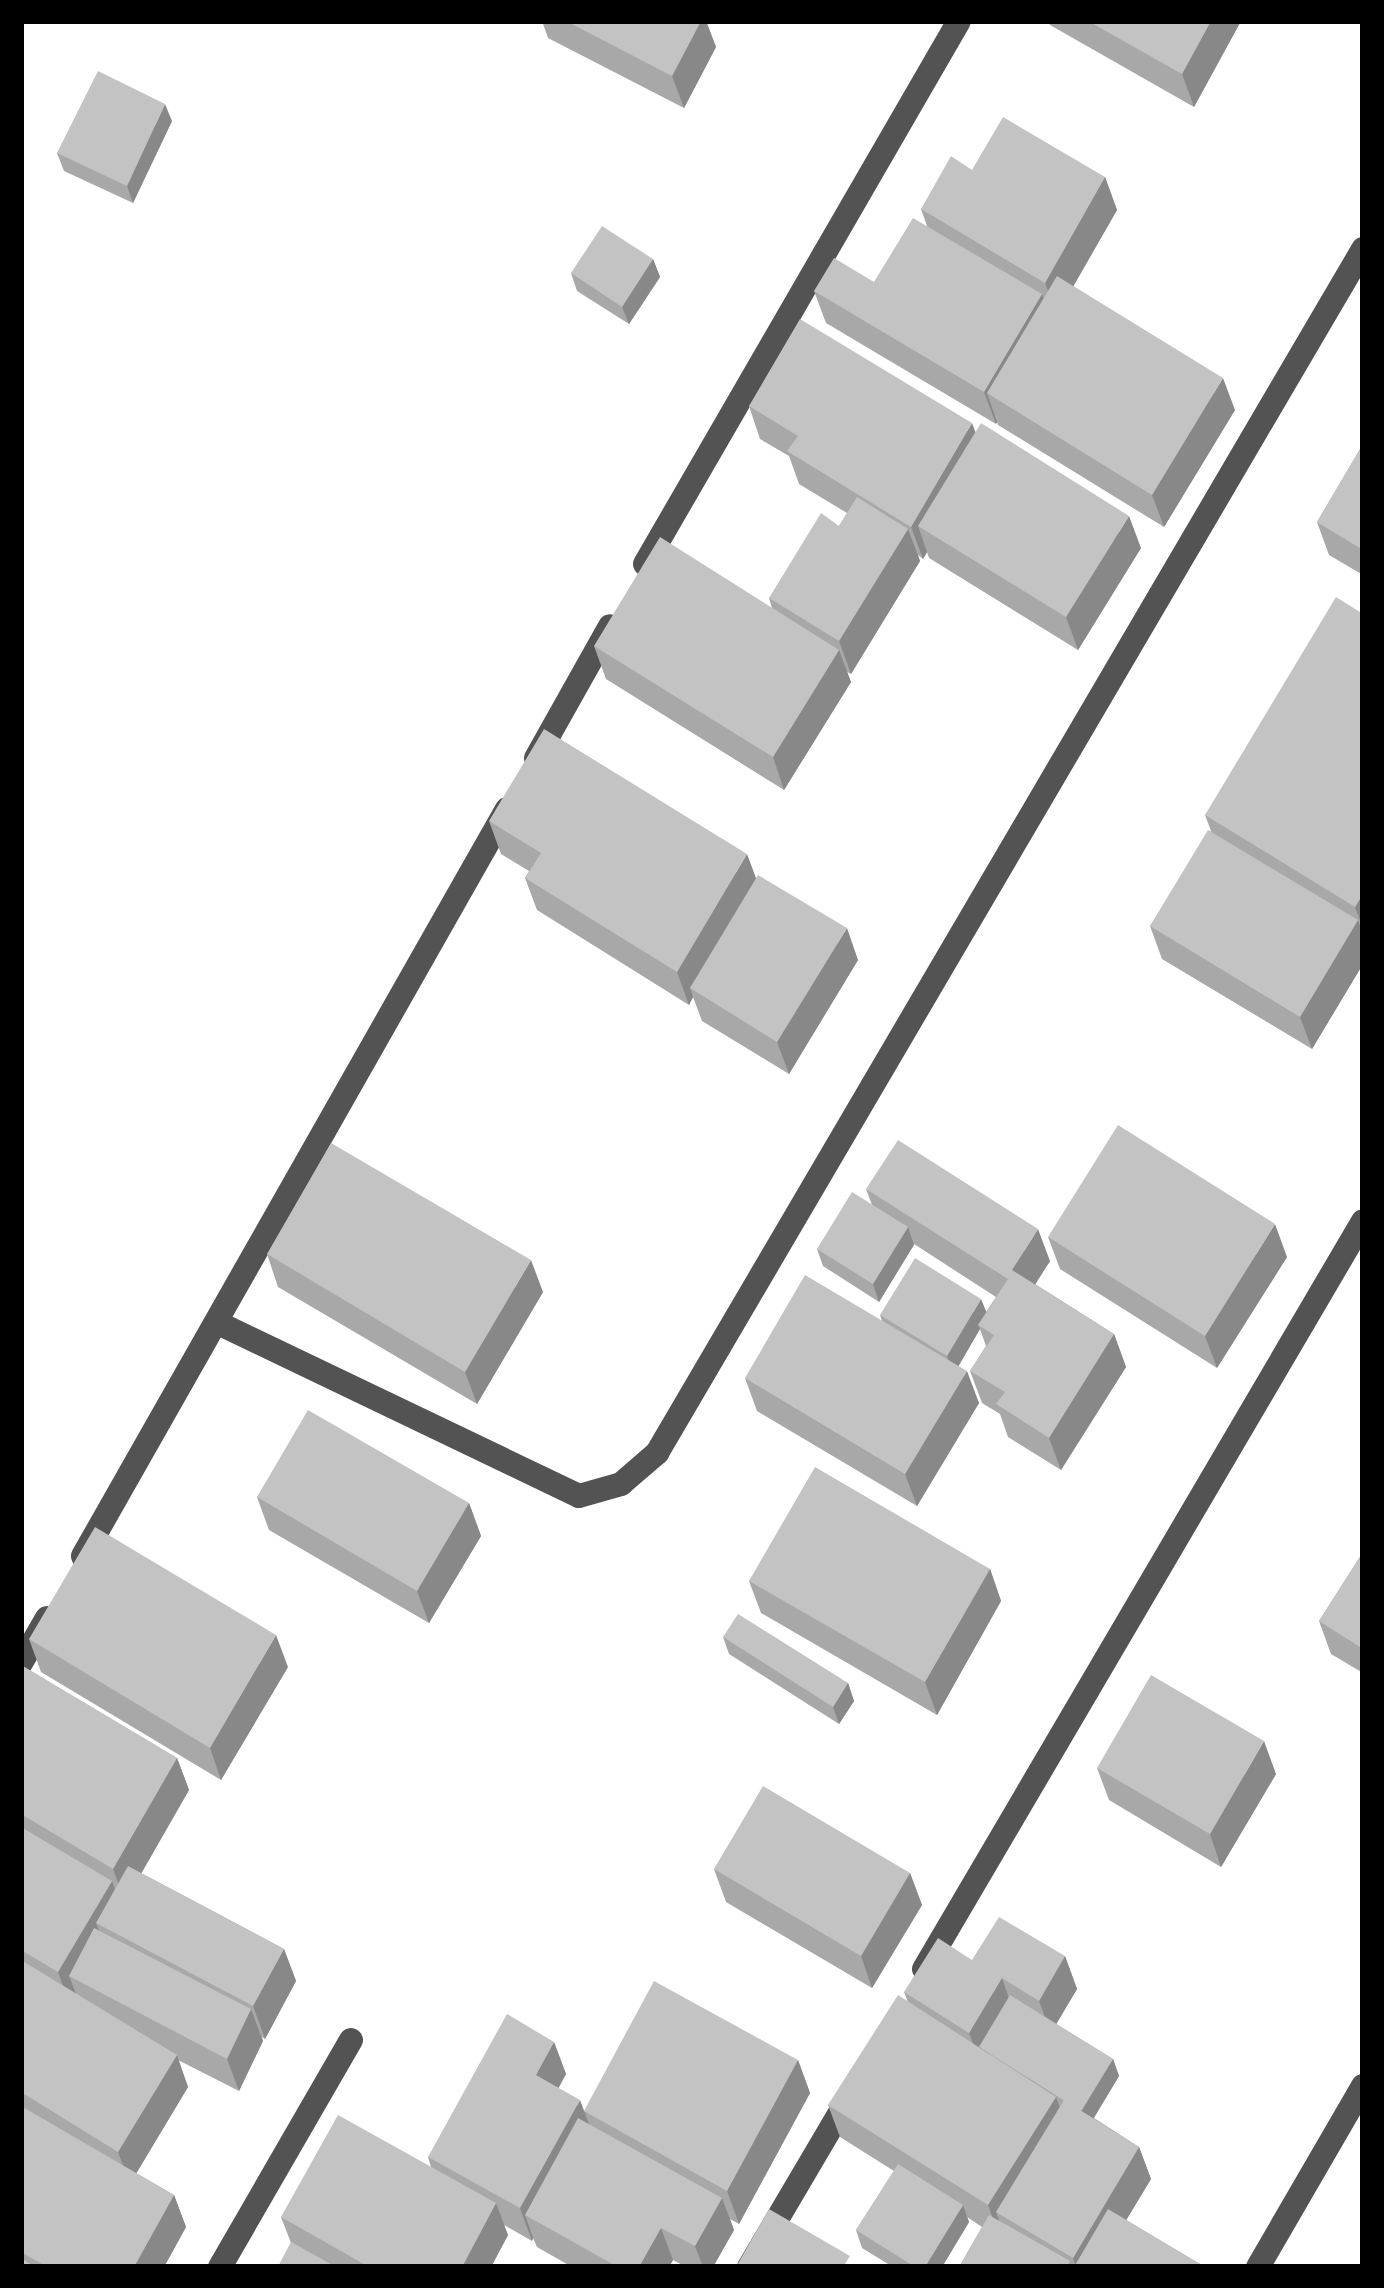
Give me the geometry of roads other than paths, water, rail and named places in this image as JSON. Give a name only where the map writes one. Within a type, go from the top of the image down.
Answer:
[{"type":"street","points":[[21,1663],[959,21]]},
{"type":"street","points":[[218,1323],[579,1496],[621,1484],[657,1454],[1363,249]]},
{"type":"street","points":[[905,2000],[1363,1221]]},
{"type":"street","points":[[220,2267],[351,2040]]},
{"type":"street","points":[[749,2267],[857,2082]]},
{"type":"street","points":[[1258,2267],[1363,2086]]}]
